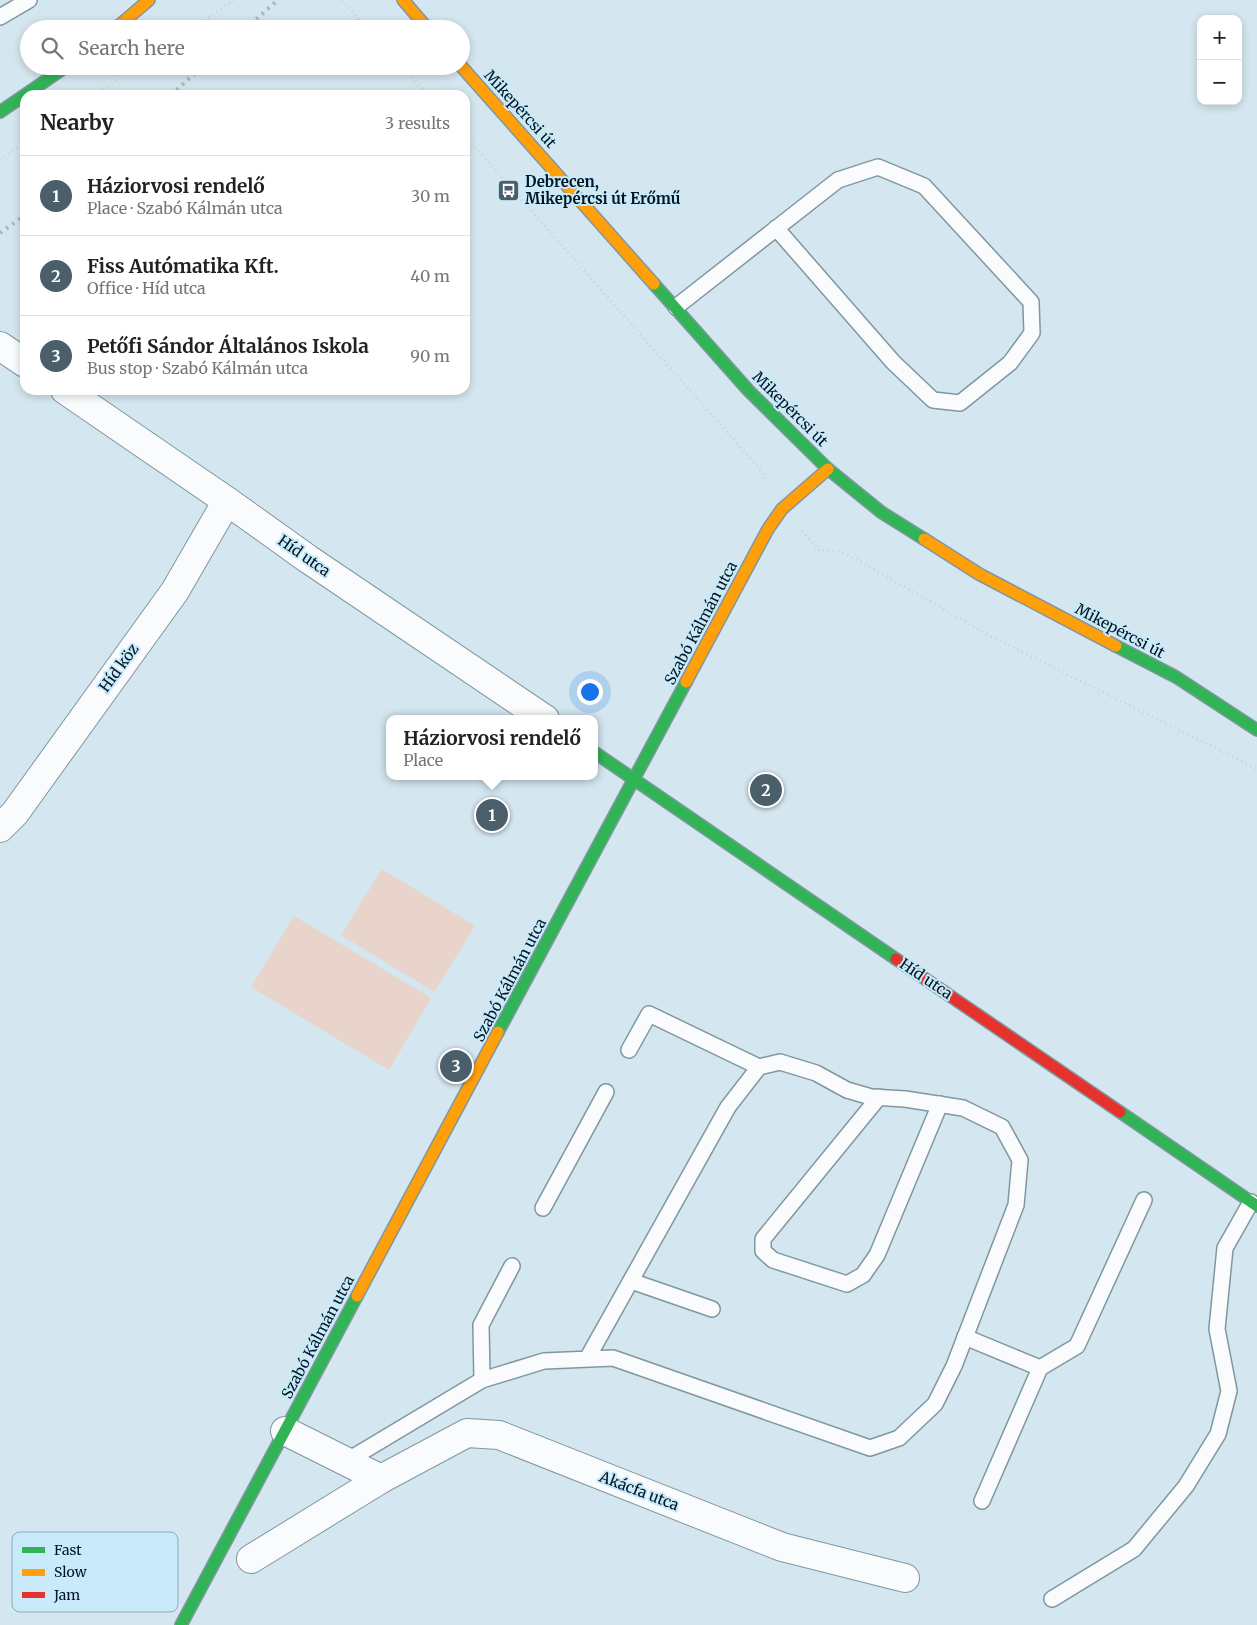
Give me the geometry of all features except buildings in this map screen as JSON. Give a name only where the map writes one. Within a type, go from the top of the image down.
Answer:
[{"type":"street","points":[[126,20],[149,0]]},
{"type":"street","points":[[403,0],[420,20]]},
{"type":"street","points":[[32,90],[54,75]]},
{"type":"street","name":"Mikepércsi út","points":[[469,75],[748,390],[828,469],[880,512],[979,574],[1176,677]]},
{"type":"street","points":[[0,112],[20,98]]},
{"type":"street","points":[[0,346],[20,360]]},
{"type":"street","name":"Híd utca","points":[[72,395],[308,559],[539,715]]},
{"type":"street","name":"Szabó Kálmán utca","points":[[181,1625],[768,528],[782,509],[828,469]]},
{"type":"street","name":"Híd köz","points":[[0,828],[15,813],[175,591],[227,501]]},
{"type":"street","points":[[1176,677],[1230,698]]},
{"type":"street","points":[[1176,677],[1257,730]]},
{"type":"street","name":"Híd utca","points":[[598,755],[1254,1204]]},
{"type":"street","points":[[285,1431],[381,1479]]},
{"type":"street","name":"Akácfa utca","points":[[252,1559],[381,1479],[468,1433],[499,1435],[782,1547],[905,1578]]},
{"type":"lane","points":[[0,17],[29,0]]},
{"type":"lane","points":[[676,307],[776,228],[838,180],[878,167],[924,186],[1030,302],[1032,333],[1010,363],[960,403],[933,400],[893,362],[776,228]]},
{"type":"lane","points":[[629,1050],[649,1014],[759,1067]]},
{"type":"lane","points":[[344,1462],[482,1380],[544,1361],[587,1359],[613,1358],[870,1448],[899,1438],[936,1404],[965,1337],[1016,1205],[1020,1160],[1002,1128],[963,1108],[879,1098],[847,1090],[816,1073],[780,1062],[759,1067],[728,1107],[587,1359]]},
{"type":"lane","points":[[543,1208],[606,1092]]},
{"type":"lane","points":[[879,1098],[764,1239],[763,1251],[773,1260],[846,1284],[863,1275],[877,1255],[940,1104]]},
{"type":"lane","points":[[982,1501],[1040,1368],[1077,1346],[1144,1200]]},
{"type":"lane","points":[[1052,1600],[1134,1549],[1186,1486],[1218,1434],[1229,1390],[1217,1329],[1225,1248],[1254,1204]]},
{"type":"lane","points":[[482,1380],[481,1324],[512,1266]]},
{"type":"lane","points":[[631,1281],[712,1309]]},
{"type":"lane","points":[[965,1337],[1040,1368]]},
{"type":"path","points":[[205,20],[234,0]]},
{"type":"path","points":[[342,0],[360,20]]},
{"type":"path","points":[[102,90],[124,75]]},
{"type":"path","points":[[410,75],[424,90]]},
{"type":"path","points":[[0,160],[20,146]]},
{"type":"shaded area","points":[[382,869],[475,926],[434,992],[341,935]]},
{"type":"shaded area","points":[[294,916],[431,998],[389,1070],[251,987]]},
{"type":"railway","points":[[255,20],[278,0]]},
{"type":"railway","points":[[177,90],[193,75]]},
{"type":"railway","points":[[0,233],[20,219]]},
{"type":"traffic: fast","points":[[32,90],[54,75]]},
{"type":"traffic: fast","points":[[0,112],[20,98]]},
{"type":"traffic: fast","points":[[654,284],[748,390],[828,469],[881,512],[924,539]]},
{"type":"traffic: fast","points":[[1116,646],[1176,677],[1257,730]]},
{"type":"traffic: fast","points":[[498,1032],[686,682]]},
{"type":"traffic: fast","points":[[598,755],[896,959]]},
{"type":"traffic: fast","points":[[1120,1112],[1257,1206]]},
{"type":"traffic: fast","points":[[181,1625],[357,1296]]},
{"type":"traffic: slow","points":[[126,20],[149,0]]},
{"type":"traffic: slow","points":[[403,0],[420,20]]},
{"type":"traffic: slow","points":[[469,75],[654,284]]},
{"type":"traffic: slow","points":[[686,682],[768,529],[782,509],[828,469]]},
{"type":"traffic: slow","points":[[924,539],[979,574],[1116,646]]},
{"type":"traffic: slow","points":[[357,1296],[498,1032]]},
{"type":"traffic: jam","points":[[896,959],[1120,1112]]},
{"type":"place","name":"Debrecen, Mikepércsi út Erőmű","points":[[509,191]]},
{"type":"place","name":"Fiss Autómatika Kft.","points":[[766,790]]},
{"type":"place","name":"Háziorvosi rendelő","points":[[492,815]]},
{"type":"place","name":"Petőfi Sándor Általános Iskola","points":[[456,1066]]}]
